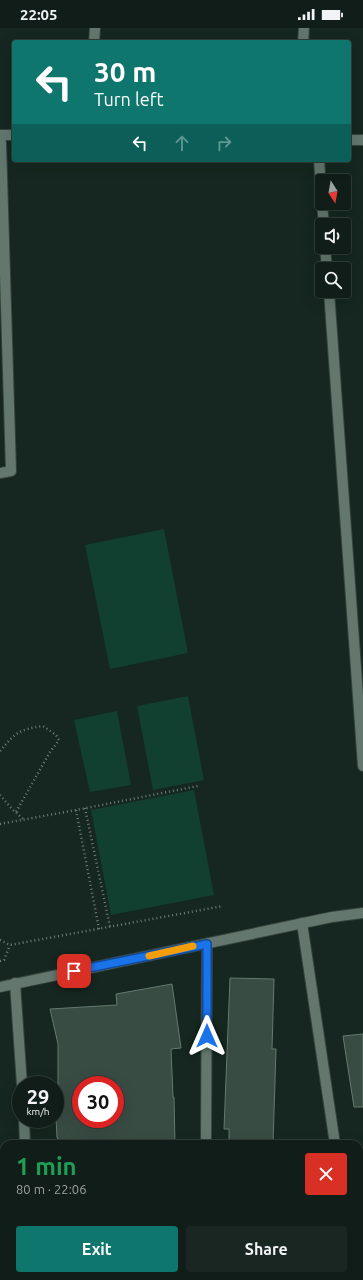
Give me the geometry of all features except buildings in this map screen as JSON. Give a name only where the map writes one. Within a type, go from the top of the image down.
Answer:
[{"type":"street","points":[[94,40],[95,28]]},
{"type":"street","points":[[303,40],[304,28]]},
{"type":"street","points":[[0,473],[11,471],[2,159],[0,135],[12,135]]},
{"type":"street","points":[[351,140],[363,140]]},
{"type":"street","points":[[319,162],[320,174]]},
{"type":"street","points":[[329,298],[363,766]]},
{"type":"street","points":[[0,987],[302,924],[363,913]]},
{"type":"street","points":[[302,924],[335,1140]]},
{"type":"street","points":[[206,1140],[207,944]]},
{"type":"street","points":[[15,983],[21,1076]]},
{"type":"street","points":[[24,1128],[25,1140]]},
{"type":"path","points":[[0,750],[15,734],[28,728],[43,726],[56,735],[59,740],[50,752],[16,812]]},
{"type":"path","points":[[0,824],[198,786]]},
{"type":"path","points":[[0,795],[24,820]]},
{"type":"path","points":[[85,808],[110,927]]},
{"type":"path","points":[[76,810],[99,929]]},
{"type":"path","points":[[0,940],[10,945],[223,906]]},
{"type":"path","points":[[0,961],[4,960],[10,945]]},
{"type":"green space","points":[[164,529],[188,653],[110,669],[85,545]]},
{"type":"green space","points":[[188,696],[204,780],[153,790],[137,706]]},
{"type":"green space","points":[[117,711],[131,785],[90,792],[74,720]]},
{"type":"green space","points":[[194,790],[214,895],[111,915],[91,810]]},
{"type":"slow traffic","points":[[149,956],[193,946]]},
{"type":"route","points":[[74,971],[207,944],[207,1036]]}]
